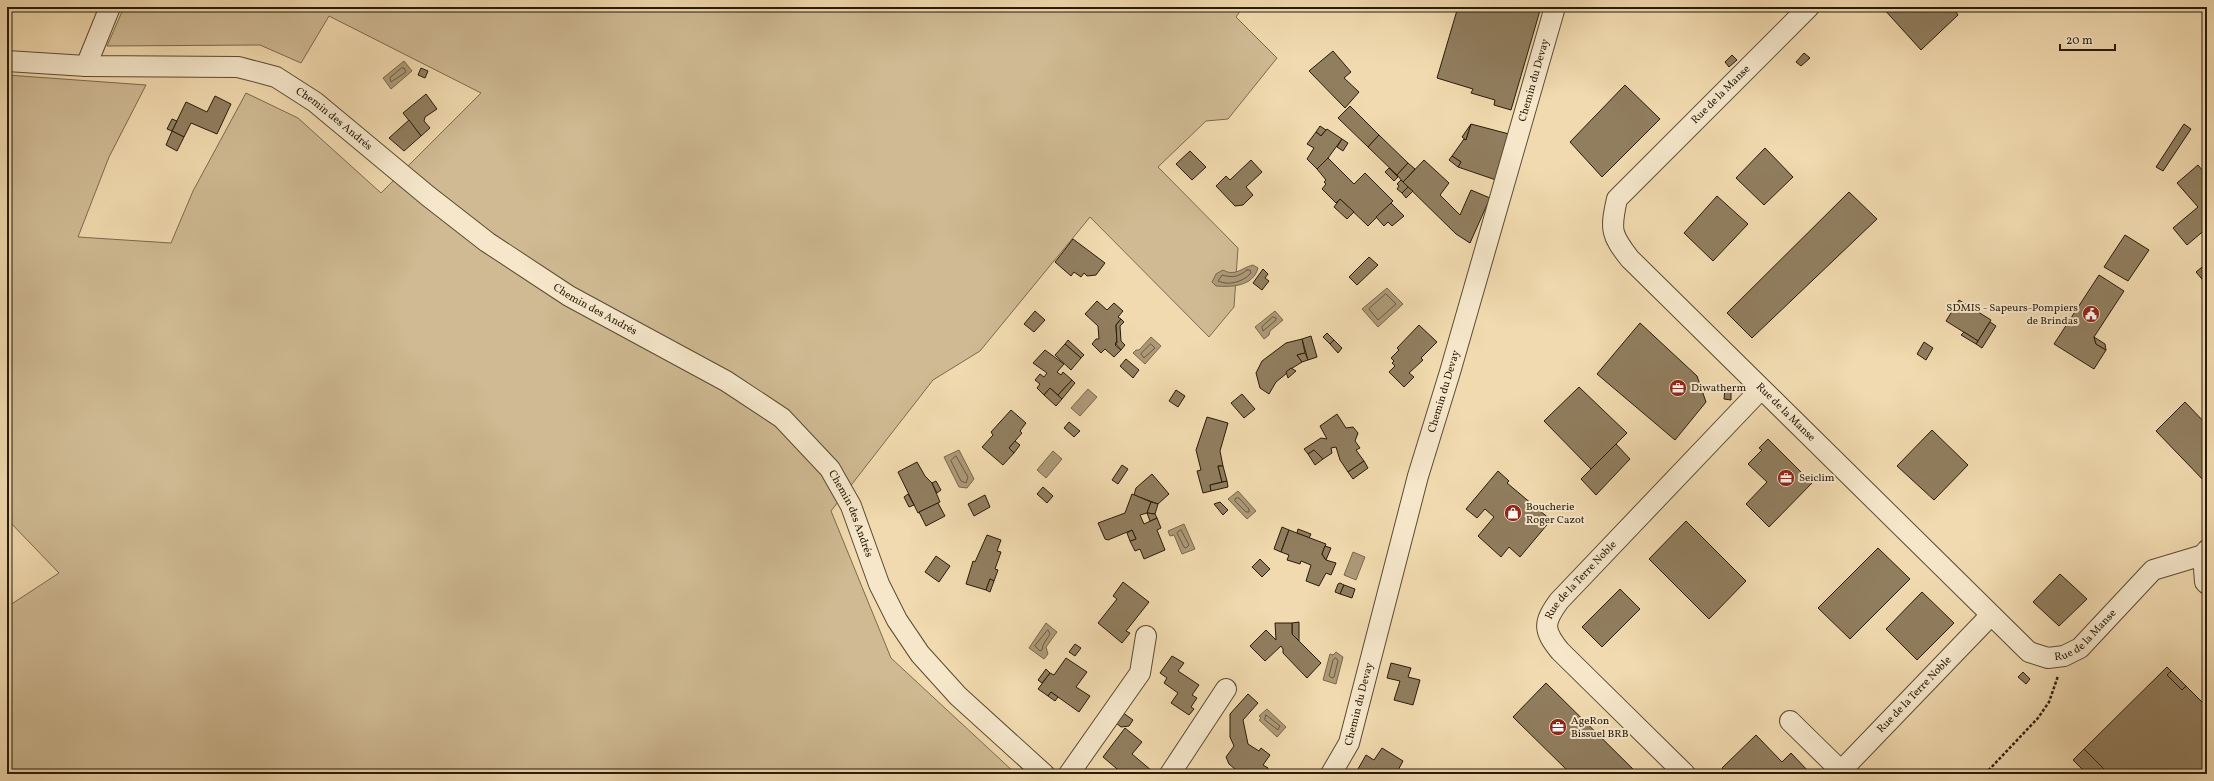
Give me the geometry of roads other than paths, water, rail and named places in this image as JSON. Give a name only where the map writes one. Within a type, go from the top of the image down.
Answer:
[{"type":"street","points":[[86,66],[110,7]]},
{"type":"street","name":"Chemin du Devay","points":[[1331,774],[1349,743],[1418,476],[1450,372],[1555,7]]},
{"type":"street","name":"Rue de la Manse","points":[[1809,7],[1616,199],[1612,220],[1614,240],[1630,259],[2029,652],[2048,658],[2064,656],[2080,648],[2153,570],[2205,552]]},
{"type":"street","name":"Chemin des Andrés","points":[[7,61],[86,66],[238,68],[276,77],[315,102],[428,196],[487,242],[569,296],[726,381],[782,418],[830,470],[848,500],[879,584],[897,620],[920,654],[958,696],[1044,774]]},
{"type":"street","name":"Rue de la Terre Noble","points":[[1685,774],[1560,651],[1548,637],[1548,617],[1559,601],[1761,389]]},
{"type":"street","points":[[2205,552],[2205,582],[2207,584]]},
{"type":"street","name":"Rue de la Terre Noble","points":[[1839,773],[1991,616]]},
{"type":"street","points":[[1069,774],[1140,673],[1146,636]]},
{"type":"street","points":[[1170,774],[1226,689]]},
{"type":"street","points":[[1790,721],[1839,773]]},
{"type":"water","points":[[404,61],[412,71],[391,89],[383,78]]},
{"type":"water","points":[[1253,265],[1258,268],[1251,279],[1246,282],[1235,286],[1216,286],[1212,282],[1216,274],[1223,270],[1231,273]]},
{"type":"water","points":[[1387,288],[1403,304],[1378,327],[1362,309]]},
{"type":"water","points":[[1275,311],[1283,320],[1270,331],[1269,335],[1264,339],[1255,327]]},
{"type":"water","points":[[1151,337],[1161,346],[1145,364],[1133,353],[1136,350],[1139,350]]},
{"type":"water","points":[[1088,389],[1097,397],[1080,416],[1071,408]]},
{"type":"water","points":[[959,450],[974,479],[967,488],[959,487],[944,457]]},
{"type":"water","points":[[1053,451],[1062,459],[1046,478],[1037,470]]},
{"type":"water","points":[[1238,491],[1256,511],[1247,519],[1228,499]]},
{"type":"water","points":[[1184,524],[1195,549],[1182,554],[1174,535],[1170,536],[1168,531]]},
{"type":"water","points":[[1353,552],[1365,557],[1356,580],[1344,575]]},
{"type":"water","points":[[1046,623],[1057,632],[1046,647],[1048,654],[1044,659],[1029,648]]},
{"type":"water","points":[[1336,652],[1343,657],[1336,684],[1323,680],[1330,654],[1333,655]]},
{"type":"water","points":[[1267,709],[1286,727],[1277,737],[1259,720],[1261,718],[1259,716]]},
{"type":"place","name":"SDMIS - Sapeurs-Pompiers de Brindas","points":[[2091,314]]},
{"type":"place","name":"Diwatherm","points":[[1678,388]]},
{"type":"place","name":"Seiclim","points":[[1786,478]]},
{"type":"place","name":"Boucherie Roger Cazot","points":[[1513,513]]},
{"type":"place","name":"AgeRon Bissuel BRB","points":[[1558,727]]}]
